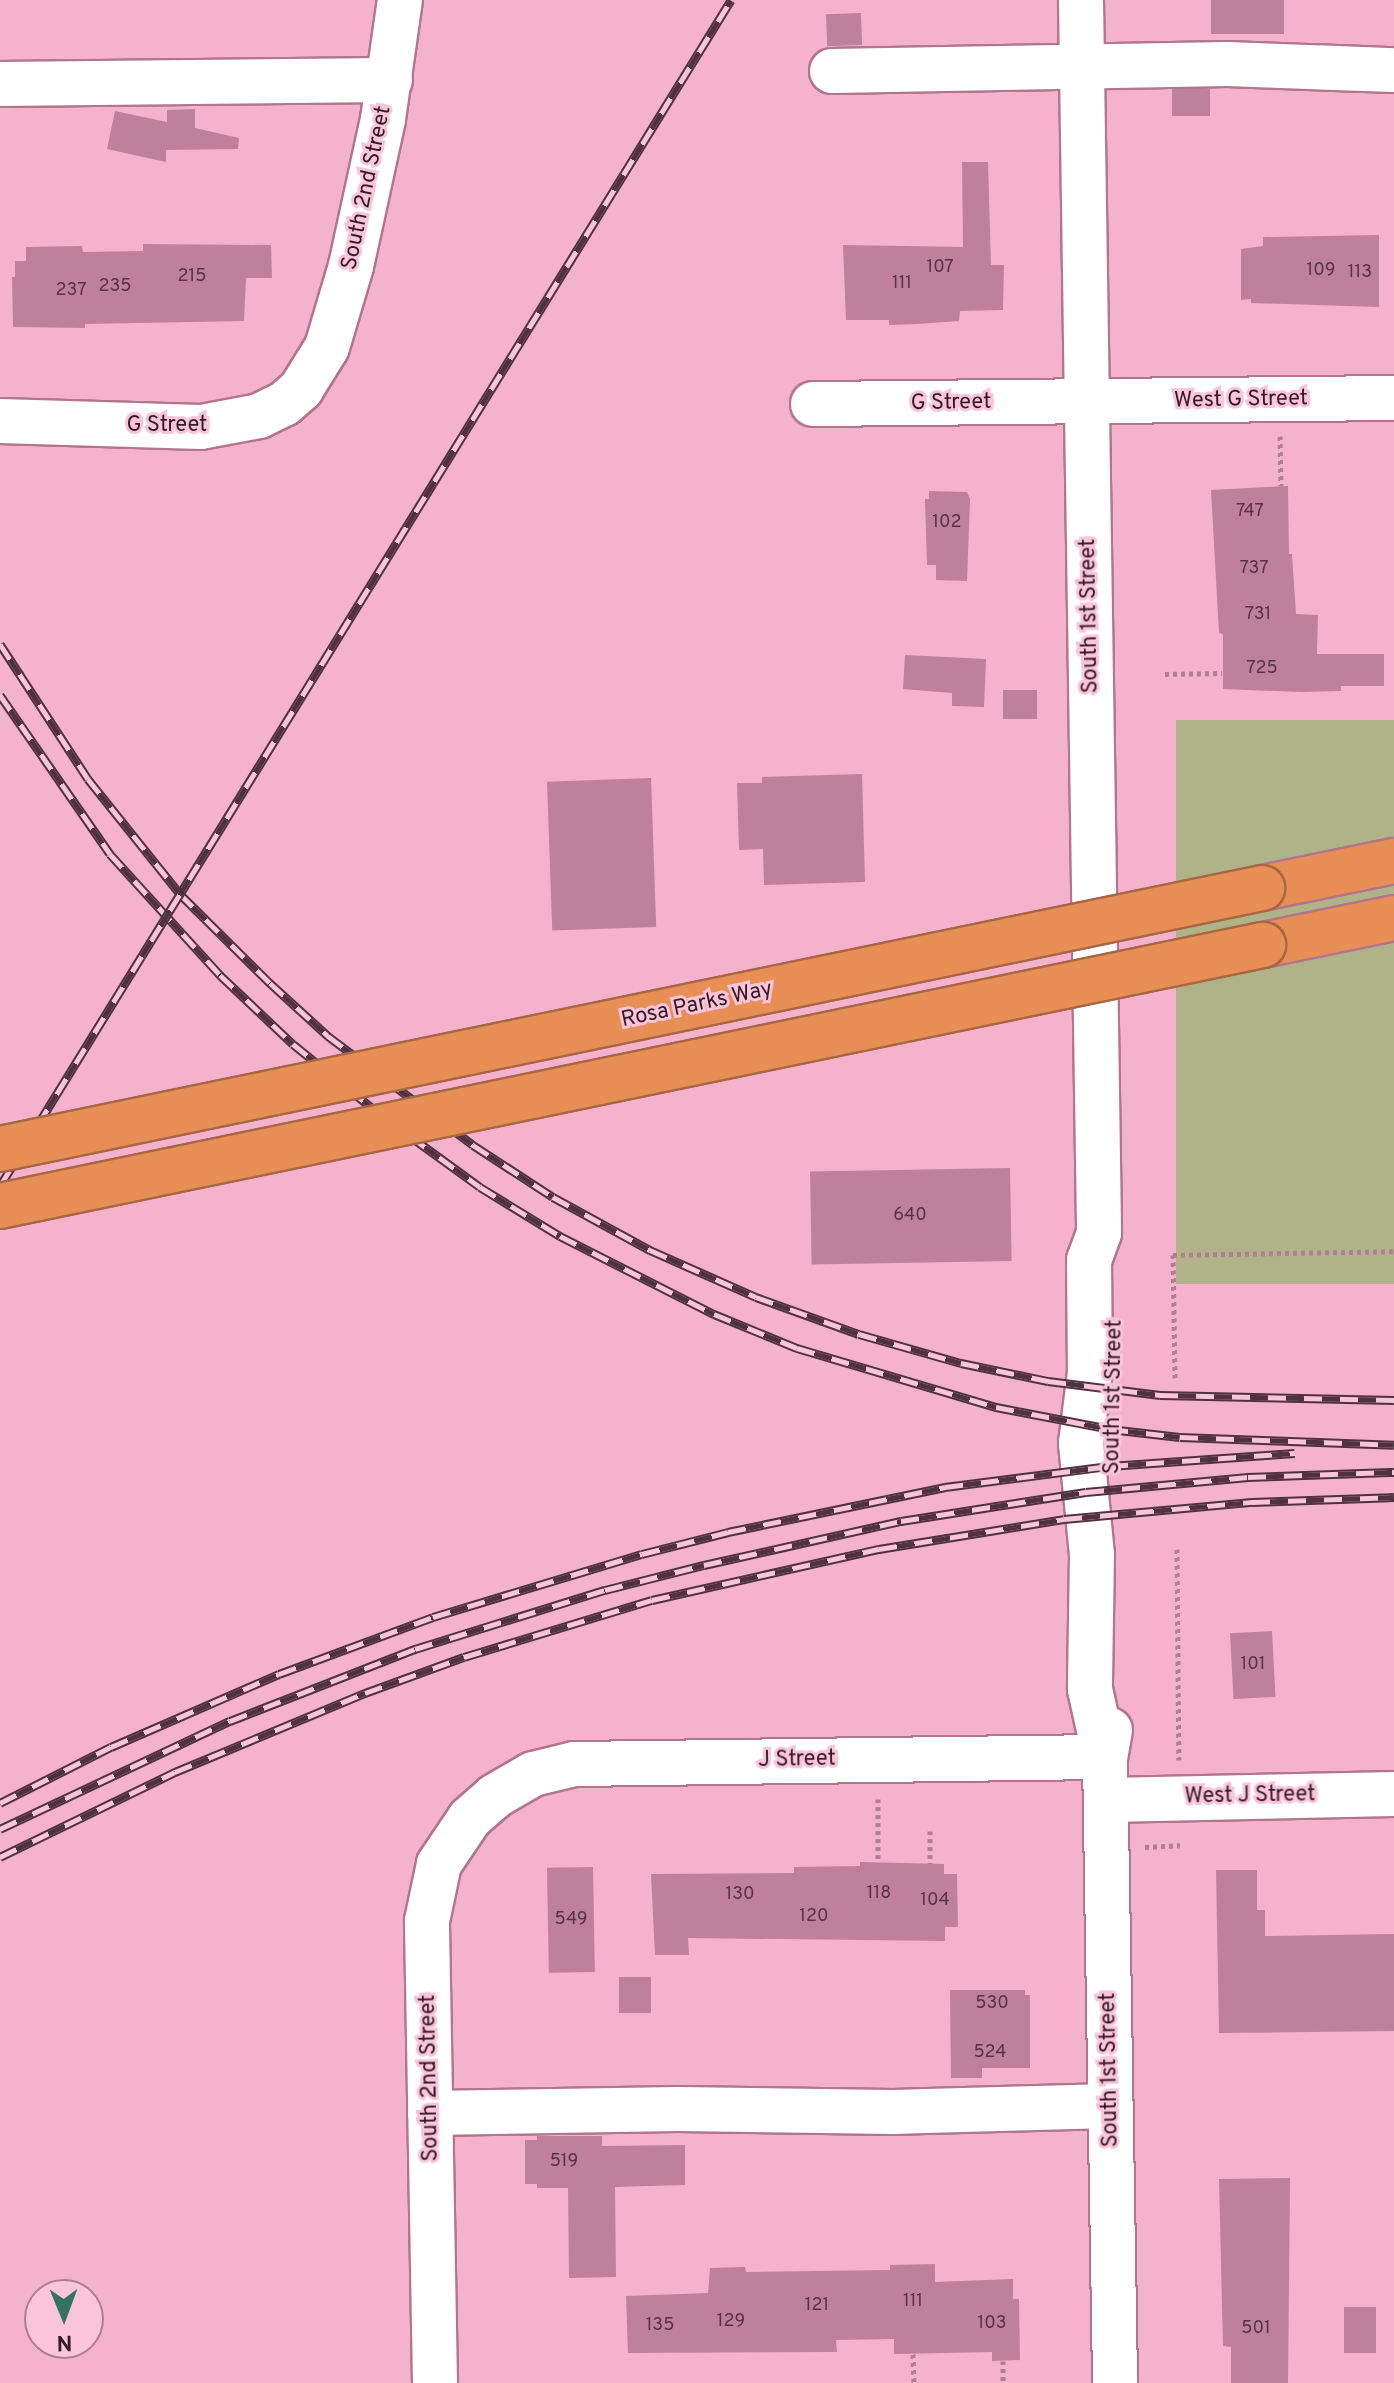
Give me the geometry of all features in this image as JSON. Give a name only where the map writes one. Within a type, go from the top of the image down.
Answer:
[{"type":"highway","name":"Rosa Parks Way","points":[[0,1149],[1394,861]]},
{"type":"highway","points":[[0,1206],[1394,918]]},
{"type":"street","name":"South 2nd Street","points":[[315,371],[337,319],[351,266],[390,80],[400,0]]},
{"type":"street","name":"South 1st Street","points":[[1081,0],[1099,1233],[1115,1261],[1115,1377],[1108,1447],[1117,1537],[1116,1690],[1105,1757],[1115,2383]]},
{"type":"street","points":[[832,71],[1227,64],[1394,70]]},
{"type":"street","points":[[0,84],[390,80]]},
{"type":"street","name":"G Street","points":[[0,421],[201,427],[232,424],[284,404],[315,371]]},
{"type":"street","name":"West G Street","points":[[1088,401],[1394,398]]},
{"type":"street","name":"G Street","points":[[813,404],[1088,401]]},
{"type":"street","name":"J Street","points":[[495,1796],[533,1774],[574,1764],[1105,1757]]},
{"type":"street","name":"West J Street","points":[[1106,1800],[1394,1794]]},
{"type":"street","name":"South 2nd Street","points":[[435,2383],[427,1921],[439,1864],[470,1818],[495,1796]]},
{"type":"street","points":[[430,2113],[678,2109],[893,2112],[1110,2106]]},
{"type":"path","points":[[1280,459],[1281,486]]},
{"type":"path","points":[[1165,674],[1222,673]]},
{"type":"path","points":[[1175,1378],[1173,1255],[1394,1251]]},
{"type":"path","points":[[1177,1549],[1179,1774]]},
{"type":"path","points":[[878,1759],[878,1862]]},
{"type":"path","points":[[930,1831],[930,1864]]},
{"type":"path","points":[[913,2354],[914,2383]]},
{"type":"path","points":[[1003,2361],[1003,2383]]},
{"type":"green space","points":[[1176,720],[1394,720],[1394,1284],[1176,1284]]},
{"type":"building","points":[[1211,0],[1284,0],[1284,34],[1211,34]]},
{"type":"building","points":[[861,13],[862,45],[827,46],[826,14]]},
{"type":"building","points":[[1172,89],[1210,89],[1210,116],[1172,116]]},
{"type":"building","points":[[195,109],[195,128],[239,138],[238,149],[166,150],[166,162],[107,149],[115,111],[167,122],[167,110]]},
{"type":"building","points":[[962,162],[988,162],[991,265],[1004,265],[1003,310],[960,311],[959,321],[917,324],[889,325],[889,320],[846,320],[843,245],[963,247]]},
{"type":"building","points":[[1379,235],[1379,307],[1251,303],[1251,299],[1241,300],[1241,249],[1263,246],[1263,237]]},
{"type":"building","points":[[143,244],[271,245],[272,278],[246,278],[244,321],[85,324],[85,328],[13,327],[12,277],[15,277],[15,261],[26,261],[26,247],[82,246],[83,252],[143,251]]},
{"type":"building","points":[[1288,486],[1289,554],[1292,554],[1296,614],[1318,615],[1317,654],[1384,654],[1384,686],[1341,686],[1341,691],[1301,692],[1223,689],[1223,634],[1219,633],[1211,490]]},
{"type":"building","points":[[929,491],[967,492],[970,499],[967,581],[936,580],[936,565],[927,565],[925,499],[929,499]]},
{"type":"building","points":[[905,655],[986,659],[984,707],[952,706],[952,693],[903,689]]},
{"type":"building","points":[[1003,690],[1037,690],[1037,719],[1003,719]]},
{"type":"building","points":[[862,774],[865,882],[764,885],[763,849],[739,850],[737,783],[762,783],[762,777]]},
{"type":"building","points":[[651,778],[656,927],[552,931],[547,782]]},
{"type":"building","points":[[1010,1168],[1012,1261],[812,1264],[810,1171]]},
{"type":"building","points":[[1272,1631],[1275,1697],[1234,1699],[1230,1633]]},
{"type":"building","points":[[860,1862],[944,1864],[944,1874],[957,1874],[958,1927],[945,1927],[945,1941],[688,1938],[689,1955],[655,1955],[651,1874],[794,1873],[794,1867],[860,1866]]},
{"type":"building","points":[[593,1867],[595,1972],[549,1973],[547,1868]]},
{"type":"building","points":[[1216,1870],[1257,1870],[1257,1910],[1265,1910],[1265,1936],[1394,1934],[1394,2031],[1219,2033]]},
{"type":"building","points":[[619,1977],[651,1977],[651,2013],[619,2013]]},
{"type":"building","points":[[950,1990],[1025,1990],[1025,1995],[1030,1995],[1030,2068],[982,2068],[982,2078],[951,2078]]},
{"type":"building","points":[[537,2136],[602,2136],[602,2146],[685,2145],[685,2185],[615,2187],[616,2277],[569,2278],[568,2188],[537,2188],[537,2184],[525,2184],[525,2140],[537,2140]]},
{"type":"building","points":[[1290,2178],[1288,2383],[1231,2383],[1231,2347],[1223,2346],[1219,2179]]},
{"type":"building","points":[[935,2264],[935,2282],[1013,2279],[1013,2299],[1019,2299],[1020,2360],[992,2361],[992,2352],[894,2354],[894,2339],[836,2340],[837,2352],[628,2353],[626,2296],[708,2293],[710,2268],[745,2267],[746,2272],[890,2270],[890,2265]]},
{"type":"building","points":[[1344,2307],[1376,2307],[1376,2353],[1344,2353]]},
{"type":"railway","points":[[0,1186],[731,0]]},
{"type":"railway","points":[[0,644],[88,779],[180,894],[270,983],[328,1036],[473,1145],[553,1197],[650,1250],[756,1297],[859,1334],[961,1363],[1048,1381],[1160,1395],[1394,1400]]},
{"type":"railway","points":[[0,695],[110,854],[220,975],[293,1044],[381,1115],[480,1187],[560,1236],[714,1314],[797,1348],[996,1407],[1110,1429],[1180,1437],[1394,1445]]},
{"type":"railway","points":[[0,1803],[111,1747],[279,1674],[433,1617],[642,1554],[728,1532],[945,1487],[1110,1466],[1295,1453]]},
{"type":"railway","points":[[0,1829],[230,1721],[415,1649],[605,1590],[901,1521],[1086,1492],[1248,1477],[1394,1472]]},
{"type":"railway","points":[[0,1857],[175,1772],[365,1693],[464,1657],[652,1600],[879,1549],[1064,1519],[1252,1502],[1394,1497]]}]
